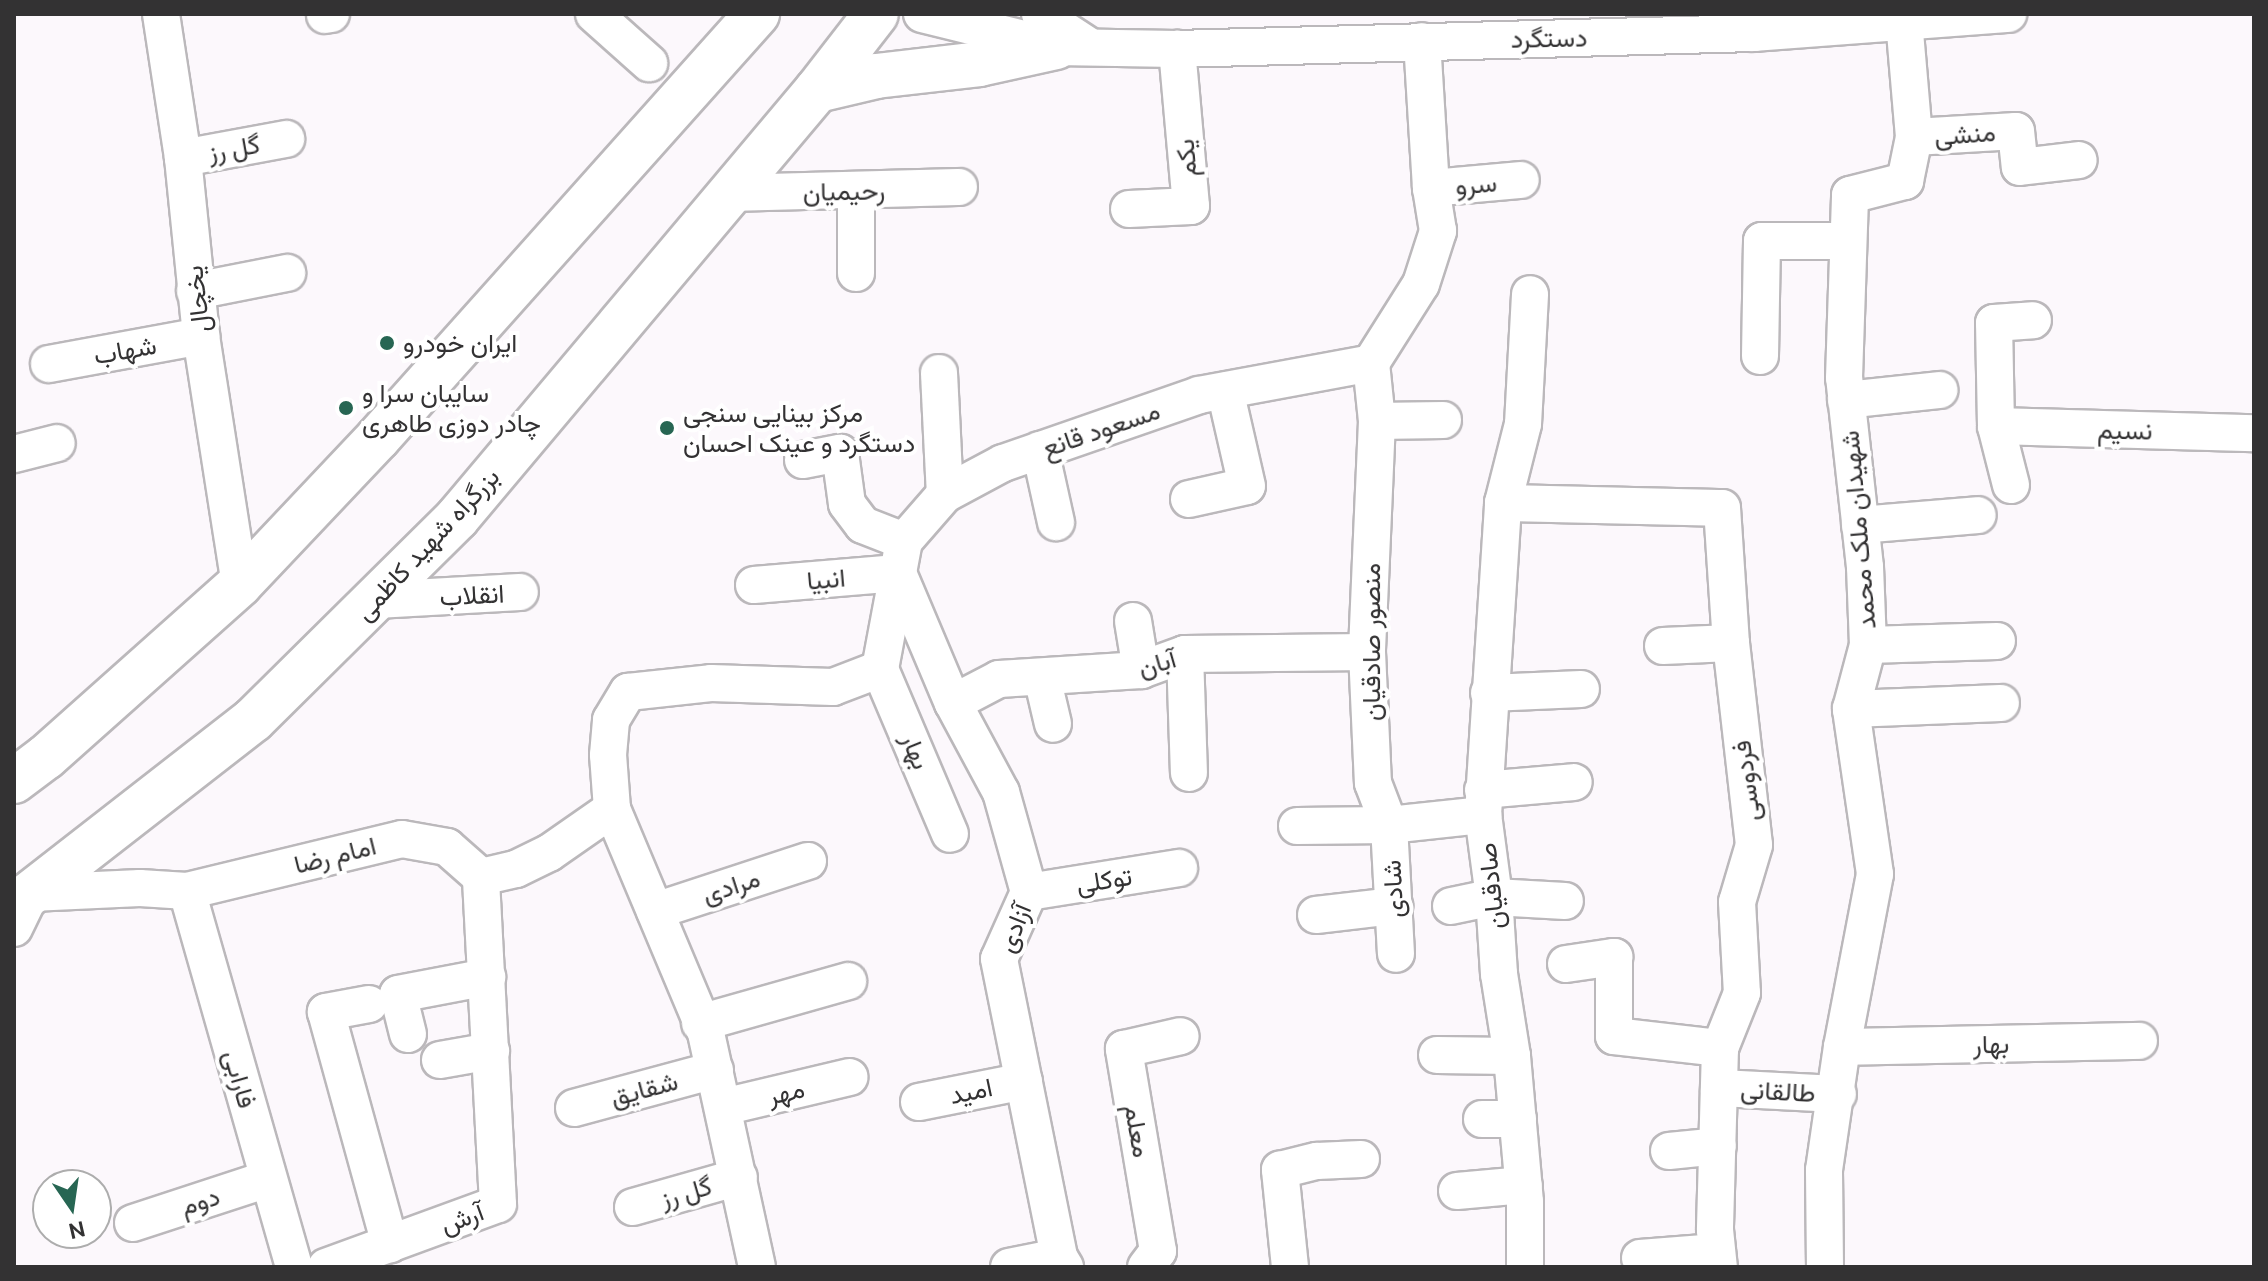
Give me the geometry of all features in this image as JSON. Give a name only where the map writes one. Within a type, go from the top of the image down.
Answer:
[{"type":"highway","points":[[14,781],[46,757],[240,584],[378,438],[757,14]]},
{"type":"highway","name":"بزرگراه شهید کاظمی","points":[[20,909],[253,720],[457,518],[817,90],[876,14]]},
{"type":"highway","points":[[817,90],[876,76],[979,64],[1062,36]]},
{"type":"street","name":"یخچال","points":[[161,14],[183,158],[201,336],[240,584]]},
{"type":"street","points":[[594,14],[649,63]]},
{"type":"street","name":"دستگرد","points":[[922,14],[1062,36],[1177,49],[1260,30],[1422,41],[2008,14]]},
{"type":"street","name":"شهیدان ملک محمد","points":[[1825,1267],[1824,1170],[1838,1094],[1842,1047],[1875,874],[1851,709],[1868,645],[1860,525],[1844,378],[1850,195],[1905,181],[1914,137],[1904,21]]},
{"type":"street","points":[[1371,363],[1421,284],[1438,231],[1431,188],[1422,41]]},
{"type":"street","name":"یکم","points":[[1129,209],[1191,206],[1177,49]]},
{"type":"street","name":"منشی","points":[[1914,137],[2016,131],[2020,167],[2079,160]]},
{"type":"street","name":"گل رز","points":[[183,158],[286,139]]},
{"type":"street","name":"سرو","points":[[1431,188],[1521,180]]},
{"type":"street","name":"رحیمیان","points":[[728,193],[959,187]]},
{"type":"street","points":[[856,192],[856,273]]},
{"type":"street","points":[[1760,356],[1762,241],[1848,241]]},
{"type":"street","points":[[195,291],[287,273]]},
{"type":"street","name":"صادقیان","points":[[1525,1267],[1524,1185],[1483,803],[1503,503],[1523,424],[1530,294]]},
{"type":"street","points":[[2011,485],[1996,426],[1994,323],[2033,320]]},
{"type":"street","name":"شهاب","points":[[49,364],[201,336]]},
{"type":"street","name":"مسعود قانع","points":[[901,557],[945,494],[1003,463],[1199,395],[1371,363]]},
{"type":"street","name":"منصور صادقیان","points":[[1371,363],[1377,421],[1367,652],[1373,783],[1389,825]]},
{"type":"street","points":[[939,373],[945,494]]},
{"type":"street","points":[[1189,499],[1247,486],[1225,390]]},
{"type":"street","points":[[1846,400],[1939,390]]},
{"type":"street","points":[[1377,421],[1443,420]]},
{"type":"street","name":"نسیم","points":[[1996,426],[2254,433]]},
{"type":"street","points":[[14,454],[57,443]]},
{"type":"street","points":[[1040,450],[1056,522]]},
{"type":"street","points":[[757,1267],[715,1070],[700,1023],[612,809],[608,755],[611,720],[628,692],[711,683],[833,687],[880,669],[901,557],[863,525],[847,504],[840,453],[803,460]]},
{"type":"street","name":"فردوسی","points":[[1503,503],[1722,508],[1731,643],[1754,845],[1737,902],[1742,993],[1720,1048],[1718,1260]]},
{"type":"street","points":[[1860,525],[1978,515]]},
{"type":"street","name":"انبیا","points":[[754,585],[901,557]]},
{"type":"street","name":"آزادی","points":[[901,557],[953,703],[1001,792],[1029,892],[999,959],[1062,1262]]},
{"type":"street","name":"انقلاب","points":[[376,600],[520,592]]},
{"type":"street","points":[[1133,621],[1141,670]]},
{"type":"street","points":[[1868,645],[1997,641]]},
{"type":"street","points":[[1663,646],[1731,643]]},
{"type":"street","name":"آبان","points":[[953,703],[999,679],[1141,670],[1185,654],[1367,652]]},
{"type":"street","points":[[1185,654],[1189,773]]},
{"type":"street","name":"بهار","points":[[880,669],[950,834]]},
{"type":"street","points":[[1042,677],[1053,724]]},
{"type":"street","points":[[1489,693],[1581,689]]},
{"type":"street","points":[[1851,709],[2001,703]]},
{"type":"street","points":[[1297,826],[1389,825],[1574,782]]},
{"type":"street","points":[[481,877],[516,869],[549,853],[612,809]]},
{"type":"street","name":"شادی","points":[[1389,825],[1396,954]]},
{"type":"street","name":"امام رضا","points":[[20,909],[140,888],[187,891],[402,839],[447,847],[481,877]]},
{"type":"street","name":"مرادی","points":[[655,911],[808,861]]},
{"type":"street","name":"توکلی","points":[[1029,892],[1179,868]]},
{"type":"street","name":"آرش","points":[[326,1267],[498,1204],[481,877]]},
{"type":"street","name":"فارابی","points":[[187,891],[294,1267]]},
{"type":"street","points":[[1451,906],[1494,897],[1565,901]]},
{"type":"street","points":[[1316,915],[1394,906]]},
{"type":"street","points":[[1566,964],[1614,957],[1614,1036],[1720,1048]]},
{"type":"street","points":[[408,1034],[398,994],[487,977]]},
{"type":"street","points":[[700,1023],[848,981]]},
{"type":"street","points":[[369,1004],[326,1012],[390,1244]]},
{"type":"street","name":"معلم","points":[[1146,1267],[1158,1251],[1124,1049],[1181,1036]]},
{"type":"street","name":"بهار","points":[[1842,1047],[2139,1041]]},
{"type":"street","points":[[440,1060],[491,1051]]},
{"type":"street","points":[[1437,1055],[1512,1056]]},
{"type":"street","name":"شقایق","points":[[574,1108],[715,1070]]},
{"type":"street","name":"مهر","points":[[723,1107],[850,1077]]},
{"type":"street","name":"امید","points":[[919,1102],[1024,1081]]},
{"type":"street","name":"طالقانی","points":[[1719,1088],[1838,1094]]},
{"type":"street","points":[[1482,1119],[1518,1119]]},
{"type":"street","points":[[1669,1151],[1718,1146]]},
{"type":"street","points":[[1290,1267],[1280,1170],[1317,1161],[1361,1159]]},
{"type":"street","name":"گل رز","points":[[633,1207],[739,1177]]},
{"type":"street","name":"دوم","points":[[133,1223],[268,1179]]},
{"type":"street","points":[[1457,1191],[1524,1185]]},
{"type":"street","points":[[1640,1258],[1718,1260]]},
{"type":"street","points":[[1010,1267],[1062,1262]]},
{"type":"place","name":"ایران خودرو","points":[[387,343]]},
{"type":"place","name":"سایبان سرا و چادر دوزی طاهری","points":[[346,408]]},
{"type":"place","name":"مرکز بینایی سنجی دستگرد و عینک احسان","points":[[667,428]]}]
